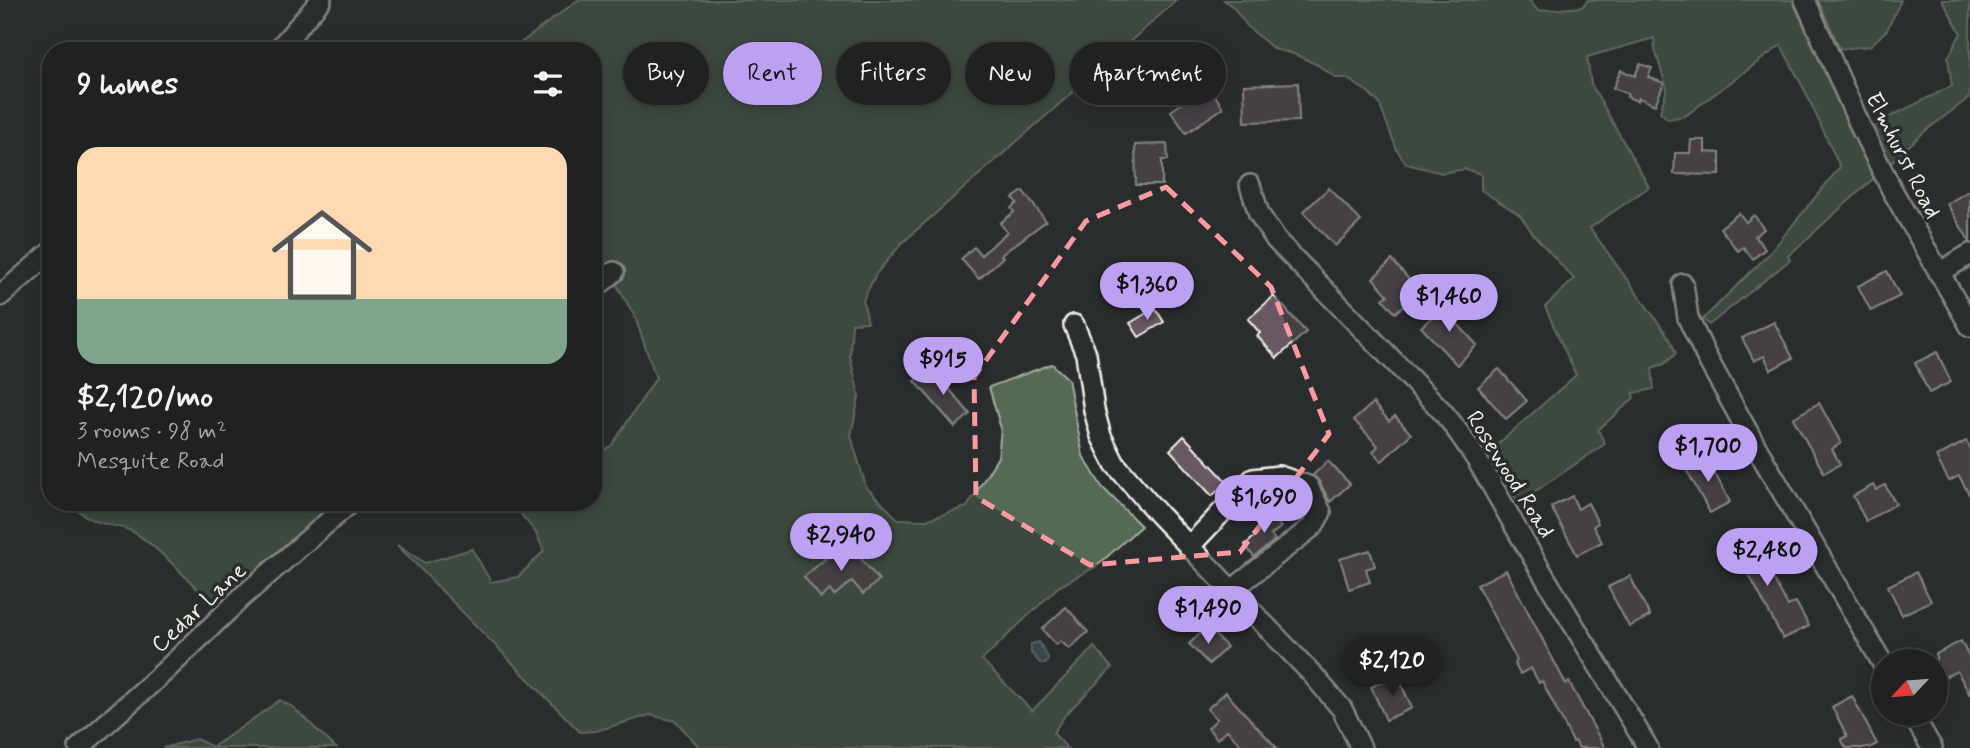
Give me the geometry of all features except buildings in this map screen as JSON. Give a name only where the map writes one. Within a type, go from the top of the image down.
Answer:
[{"type":"street","points":[[285,42],[321,0]]},
{"type":"street","name":"Elmhurst Road","points":[[1805,0],[1892,191],[1970,326]]},
{"type":"street","name":"Rosewood Road","points":[[1250,185],[1259,214],[1276,240],[1461,433],[1647,748]]},
{"type":"street","points":[[1939,273],[1970,254]]},
{"type":"street","points":[[0,296],[42,260]]},
{"type":"street","points":[[602,282],[614,272]]},
{"type":"street","points":[[1683,284],[1688,318],[1707,358],[1761,457],[1874,649]]},
{"type":"street","points":[[1074,325],[1086,354],[1094,410],[1101,436],[1115,464],[1136,491],[1313,675],[1342,709],[1361,748]]},
{"type":"street","points":[[1189,547],[1253,479],[1279,476],[1308,486],[1321,512],[1313,526],[1232,590]]},
{"type":"street","name":"Cedar Lane","points":[[79,748],[242,597],[341,511]]},
{"type":"street","points":[[1919,726],[1932,748]]},
{"type":"highlighted area","points":[[1166,187],[1271,287],[1329,434],[1240,552],[1090,565],[976,497],[974,377],[1086,221]]},
{"type":"green space","points":[[578,0],[1177,0],[1129,42],[1069,42],[1069,95],[902,243],[876,274],[863,300],[868,322],[852,323],[850,356],[859,396],[851,436],[866,487],[898,519],[926,520],[967,507],[998,457],[1001,429],[989,387],[1052,364],[1068,379],[1083,456],[1102,487],[1141,526],[1097,566],[1058,587],[982,660],[1032,711],[1094,647],[1112,668],[1066,714],[1053,733],[1067,748],[700,748],[676,721],[650,715],[596,731],[580,732],[397,545],[425,563],[472,549],[491,582],[518,577],[544,551],[536,533],[521,514],[524,511],[602,511],[602,452],[612,445],[656,378],[635,317],[614,280],[602,278],[602,42],[522,42]]},
{"type":"green space","points":[[1224,0],[1529,0],[1538,11],[1582,7],[1588,0],[1792,0],[1874,178],[1788,256],[1790,260],[1709,325],[1703,319],[1769,254],[1840,167],[1781,45],[1685,116],[1668,119],[1660,112],[1667,89],[1654,38],[1587,57],[1591,84],[1649,187],[1590,228],[1670,339],[1676,354],[1664,364],[1652,368],[1654,389],[1633,393],[1634,398],[1598,430],[1605,444],[1518,503],[1491,450],[1576,375],[1545,307],[1574,279],[1534,235],[1520,215],[1481,190],[1481,174],[1465,169],[1442,173],[1406,164],[1397,150],[1379,103],[1368,92],[1346,78],[1336,78],[1318,65],[1294,54],[1274,49],[1248,27]]},
{"type":"green space","points":[[1818,0],[1901,0],[1887,30],[1870,46],[1840,49]]},
{"type":"green space","points":[[1942,0],[1970,0],[1970,97],[1924,132],[1888,165],[1873,129],[1885,119],[1952,86],[1948,58],[1961,33]]},
{"type":"green space","points":[[79,511],[331,511],[219,611],[139,536]]},
{"type":"green space","points":[[280,700],[294,708],[336,748],[163,748],[196,739],[213,747]]},
{"type":"water","points":[[1039,642],[1048,658],[1046,664],[1040,663],[1031,653],[1031,644]]}]
